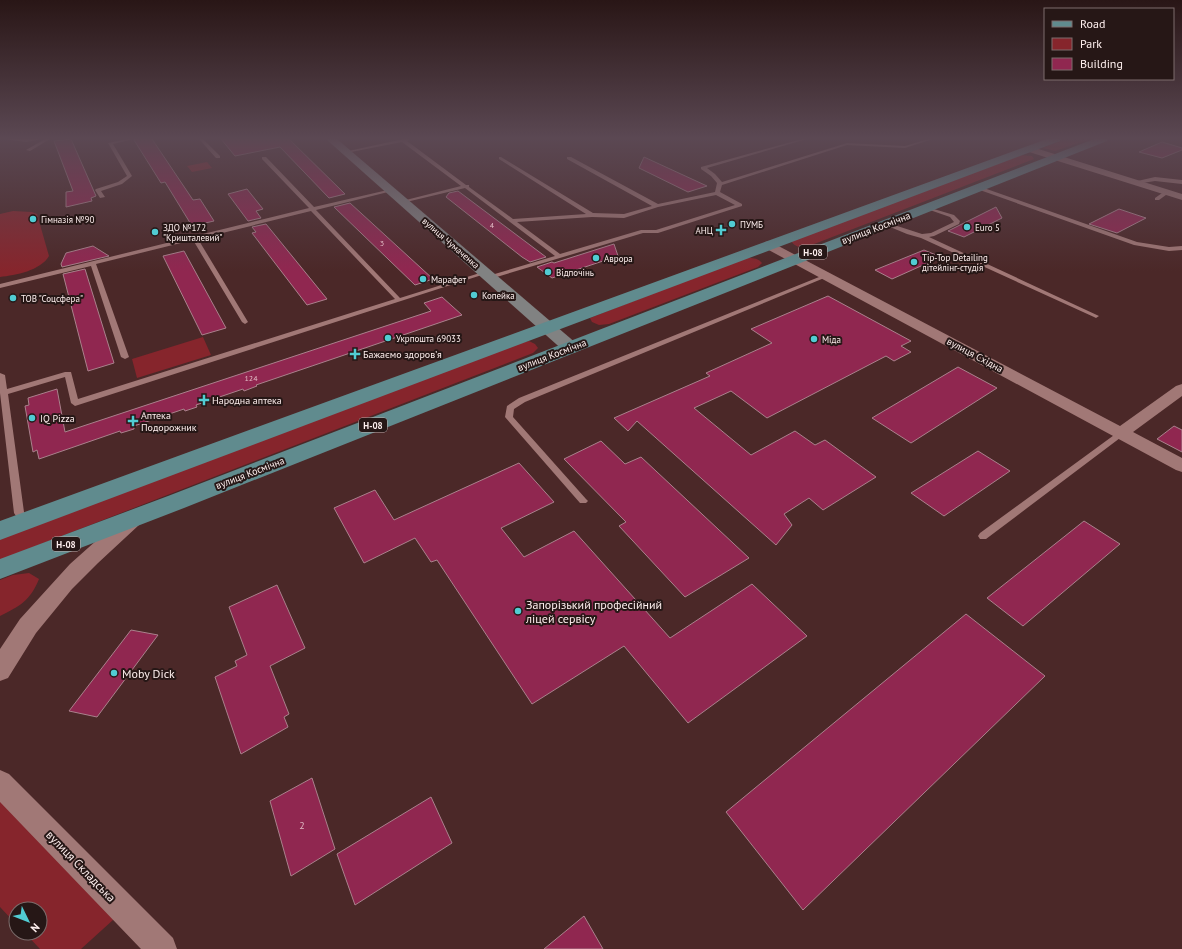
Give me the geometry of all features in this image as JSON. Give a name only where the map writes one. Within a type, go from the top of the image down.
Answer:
[{"type":"main road","name":"Н-08","points":[[0,531],[936,183]]},
{"type":"main road","name":"вулиця Космічна","points":[[0,569],[132,520],[991,183]]},
{"type":"street","name":"вулиця Чумаченка","points":[[382,183],[571,348]]},
{"type":"street","points":[[1140,183],[1182,197]]},
{"type":"street","name":"вулиця Східна","points":[[769,245],[1182,466]]},
{"type":"street","points":[[1121,433],[1182,390]]},
{"type":"street","points":[[0,670],[28,626],[72,574],[100,547],[132,520]]},
{"type":"street","name":"вулиця Складська","points":[[0,783],[162,949]]},
{"type":"lane","points":[[102,197],[98,190],[119,183]]},
{"type":"lane","points":[[288,183],[399,300]]},
{"type":"lane","points":[[463,183],[559,256]]},
{"type":"lane","points":[[541,183],[592,215]]},
{"type":"lane","points":[[615,183],[657,206]]},
{"type":"lane","points":[[717,193],[720,184]]},
{"type":"lane","points":[[404,202],[467,186]]},
{"type":"lane","points":[[979,188],[1136,244],[1182,248]]},
{"type":"lane","points":[[0,286],[390,190]]},
{"type":"lane","points":[[1157,199],[1166,192]]},
{"type":"lane","points":[[4,393],[68,374],[75,403],[399,300],[643,231],[656,232],[740,205],[717,193],[657,206],[624,216],[592,215],[512,221]]},
{"type":"lane","points":[[922,236],[932,235],[956,223],[957,221],[952,216],[929,208]]},
{"type":"lane","points":[[886,224],[922,236],[1096,316]]},
{"type":"lane","points":[[195,238],[244,322]]},
{"type":"lane","points":[[93,263],[125,357]]},
{"type":"lane","points":[[583,501],[509,417],[510,408],[522,400],[826,276]]},
{"type":"lane","points":[[0,375],[4,393],[19,513],[25,522]]},
{"type":"lane","points":[[984,536],[1121,433]]},
{"type":"green space","points":[[944,183],[971,183],[809,246],[799,247],[791,241]]},
{"type":"green space","points":[[13,211],[32,212],[37,214],[49,256],[34,269],[0,277],[0,214]]},
{"type":"green space","points":[[744,258],[756,259],[762,263],[758,267],[609,324],[599,325],[592,322],[590,318]]},
{"type":"green space","points":[[203,337],[211,355],[137,378],[132,359]]},
{"type":"green space","points":[[529,341],[535,344],[538,348],[533,353],[0,560],[0,538]]},
{"type":"green space","points":[[29,573],[39,579],[32,593],[19,606],[0,616],[0,580],[13,575]]},
{"type":"green space","points":[[0,783],[124,910],[81,949],[40,949],[32,941],[48,941],[48,901],[8,901],[8,916],[0,907]]},
{"type":"building","points":[[70,183],[90,183],[96,196],[91,198],[92,201],[66,207],[66,192],[73,191]]},
{"type":"building","points":[[166,183],[182,183],[193,200],[200,199],[214,221],[192,226]]},
{"type":"building","points":[[315,183],[334,183],[345,194],[329,198]]},
{"type":"building","points":[[670,183],[701,183],[707,186],[688,192]]},
{"type":"building","points":[[247,189],[263,209],[256,211],[261,218],[248,221],[228,194]]},
{"type":"building","points":[[458,191],[546,257],[530,262],[522,257],[446,197],[449,193]]},
{"type":"building","points":[[350,203],[433,279],[415,285],[334,207]]},
{"type":"building","points":[[996,207],[1002,218],[964,237],[948,231]]},
{"type":"building","points":[[1119,209],[1146,218],[1117,233],[1089,224]]},
{"type":"building","points":[[266,224],[327,299],[307,305],[252,233],[256,232],[252,227]]},
{"type":"building","points":[[614,244],[618,256],[552,278],[537,267],[552,262],[554,263]]},
{"type":"building","points":[[93,246],[109,256],[62,267],[61,264],[66,253]]},
{"type":"building","points":[[924,250],[941,257],[892,279],[875,270]]},
{"type":"building","points":[[184,251],[226,328],[202,335],[163,256]]},
{"type":"building","points":[[85,269],[114,363],[88,371],[63,274]]},
{"type":"building","points":[[828,296],[911,341],[901,346],[911,352],[894,361],[886,356],[767,418],[731,391],[694,408],[751,455],[795,431],[815,445],[825,440],[876,477],[823,510],[809,498],[784,514],[792,525],[776,545],[637,421],[628,431],[614,418],[710,376],[706,373],[772,343],[751,329]]},
{"type":"building","points":[[442,297],[462,315],[256,385],[257,386],[244,391],[243,389],[196,405],[197,407],[185,411],[184,409],[134,426],[134,429],[121,433],[120,431],[39,459],[37,450],[33,452],[25,406],[29,405],[28,398],[57,389],[65,432],[431,311],[424,303]]},
{"type":"building","points":[[958,367],[997,388],[911,443],[872,418]]},
{"type":"building","points":[[1174,426],[1182,430],[1182,452],[1157,439]]},
{"type":"building","points":[[601,441],[625,464],[641,457],[749,558],[685,597],[619,526],[626,522],[564,459]]},
{"type":"building","points":[[978,451],[1010,471],[944,516],[911,493]]},
{"type":"building","points":[[519,463],[554,502],[501,528],[524,557],[574,531],[670,638],[752,584],[807,636],[688,723],[624,646],[532,704],[437,560],[431,562],[415,538],[364,563],[334,508],[375,490],[394,520]]},
{"type":"building","points":[[1084,521],[1120,544],[1023,626],[987,598]]},
{"type":"building","points":[[277,585],[305,648],[270,666],[289,714],[284,717],[288,727],[241,754],[215,677],[237,666],[235,661],[247,655],[229,607]]},
{"type":"building","points":[[966,614],[1045,676],[803,910],[726,812]]},
{"type":"building","name":"Moby Dick","points":[[131,630],[158,635],[97,717],[69,711]]},
{"type":"building","points":[[312,778],[335,849],[291,876],[270,801]]},
{"type":"building","points":[[431,797],[452,843],[355,905],[337,854]]},
{"type":"building","points":[[584,916],[603,949],[544,949]]},
{"type":"place","name":"Гімназія №90","points":[[33,219]]},
{"type":"place","name":"ПУМБ","points":[[732,224]]},
{"type":"place","name":"Euro 5","points":[[967,227]]},
{"type":"place","name":"АНЦ","points":[[721,230]]},
{"type":"place","name":"ЗДО №172 \"Кришталевий\"","points":[[155,232]]},
{"type":"place","name":"Аврора","points":[[596,258]]},
{"type":"place","name":"Tip-Top Detailing дітейлiнг-студiя","points":[[914,262]]},
{"type":"place","name":"Відпочінь","points":[[548,272]]},
{"type":"place","name":"Марафет","points":[[423,279]]},
{"type":"place","name":"Копейка","points":[[474,295]]},
{"type":"place","name":"ТОВ \"Соцсфера\"","points":[[13,298]]},
{"type":"place","name":"Укрпошта 69033","points":[[388,338]]},
{"type":"place","name":"Міда","points":[[814,339]]},
{"type":"place","name":"Бажаємо здоровʼя","points":[[355,354]]},
{"type":"place","name":"Народна аптека","points":[[204,400]]},
{"type":"place","name":"IQ Pizza","points":[[32,418]]},
{"type":"place","name":"Аптека Подорожник","points":[[133,421]]},
{"type":"place","name":"Запорізький професійний ліцей сервісу","points":[[518,611]]},
{"type":"place","name":"Moby Dick","points":[[114,673]]}]
